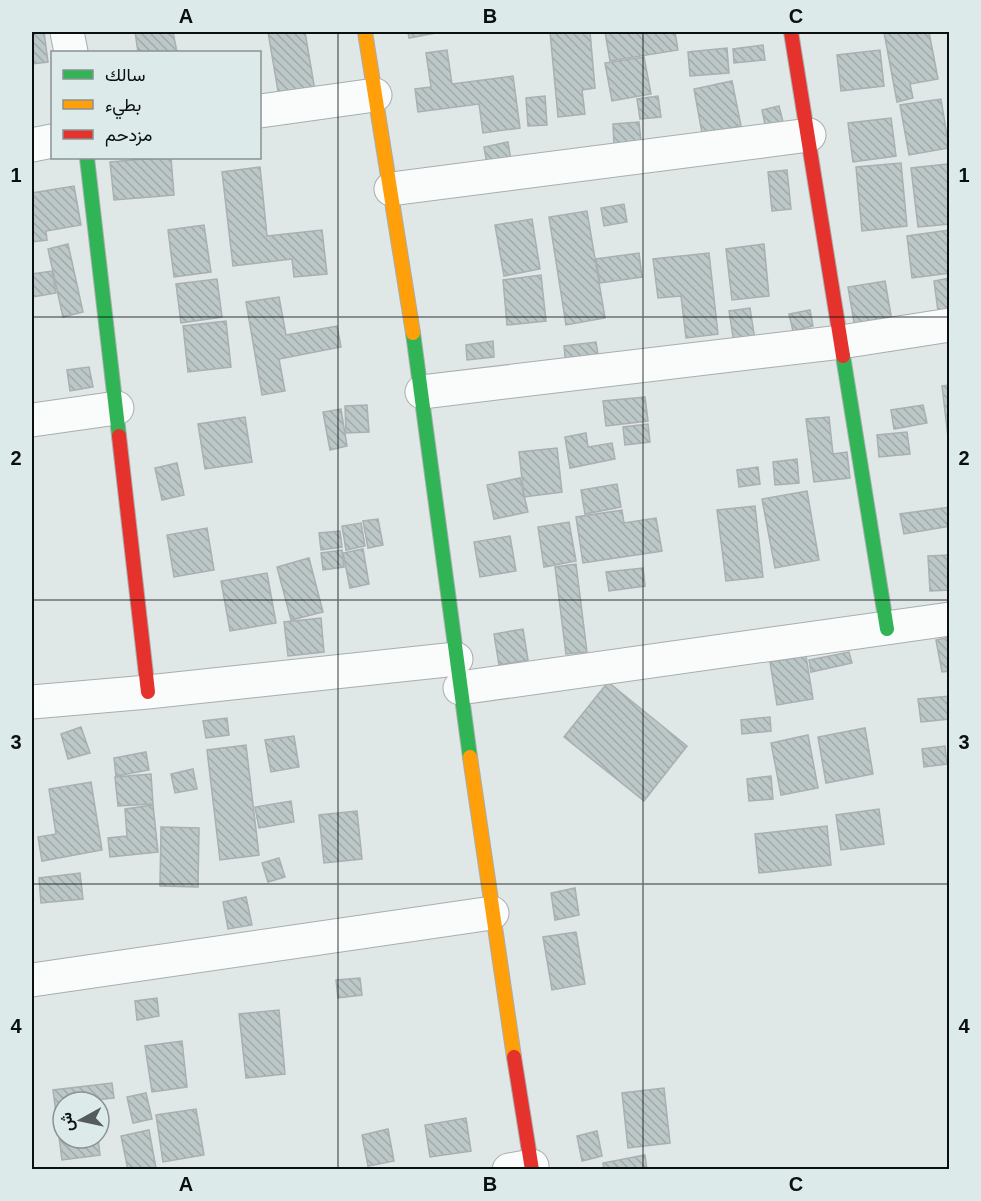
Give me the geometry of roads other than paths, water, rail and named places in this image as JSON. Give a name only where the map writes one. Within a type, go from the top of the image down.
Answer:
[{"type":"street","points":[[67,32],[71,51]]},
{"type":"street","points":[[365,32],[422,392],[524,1168]]},
{"type":"street","points":[[791,32],[887,629]]},
{"type":"street","points":[[261,111],[375,95]]},
{"type":"street","points":[[391,189],[809,135]]},
{"type":"street","points":[[32,144],[51,141]]},
{"type":"street","points":[[87,159],[148,692]]},
{"type":"street","points":[[422,392],[841,342],[950,325]]},
{"type":"street","points":[[32,420],[117,408]]},
{"type":"street","points":[[32,702],[148,692],[458,674],[887,629],[950,619]]},
{"type":"street","points":[[32,980],[492,913]]}]
